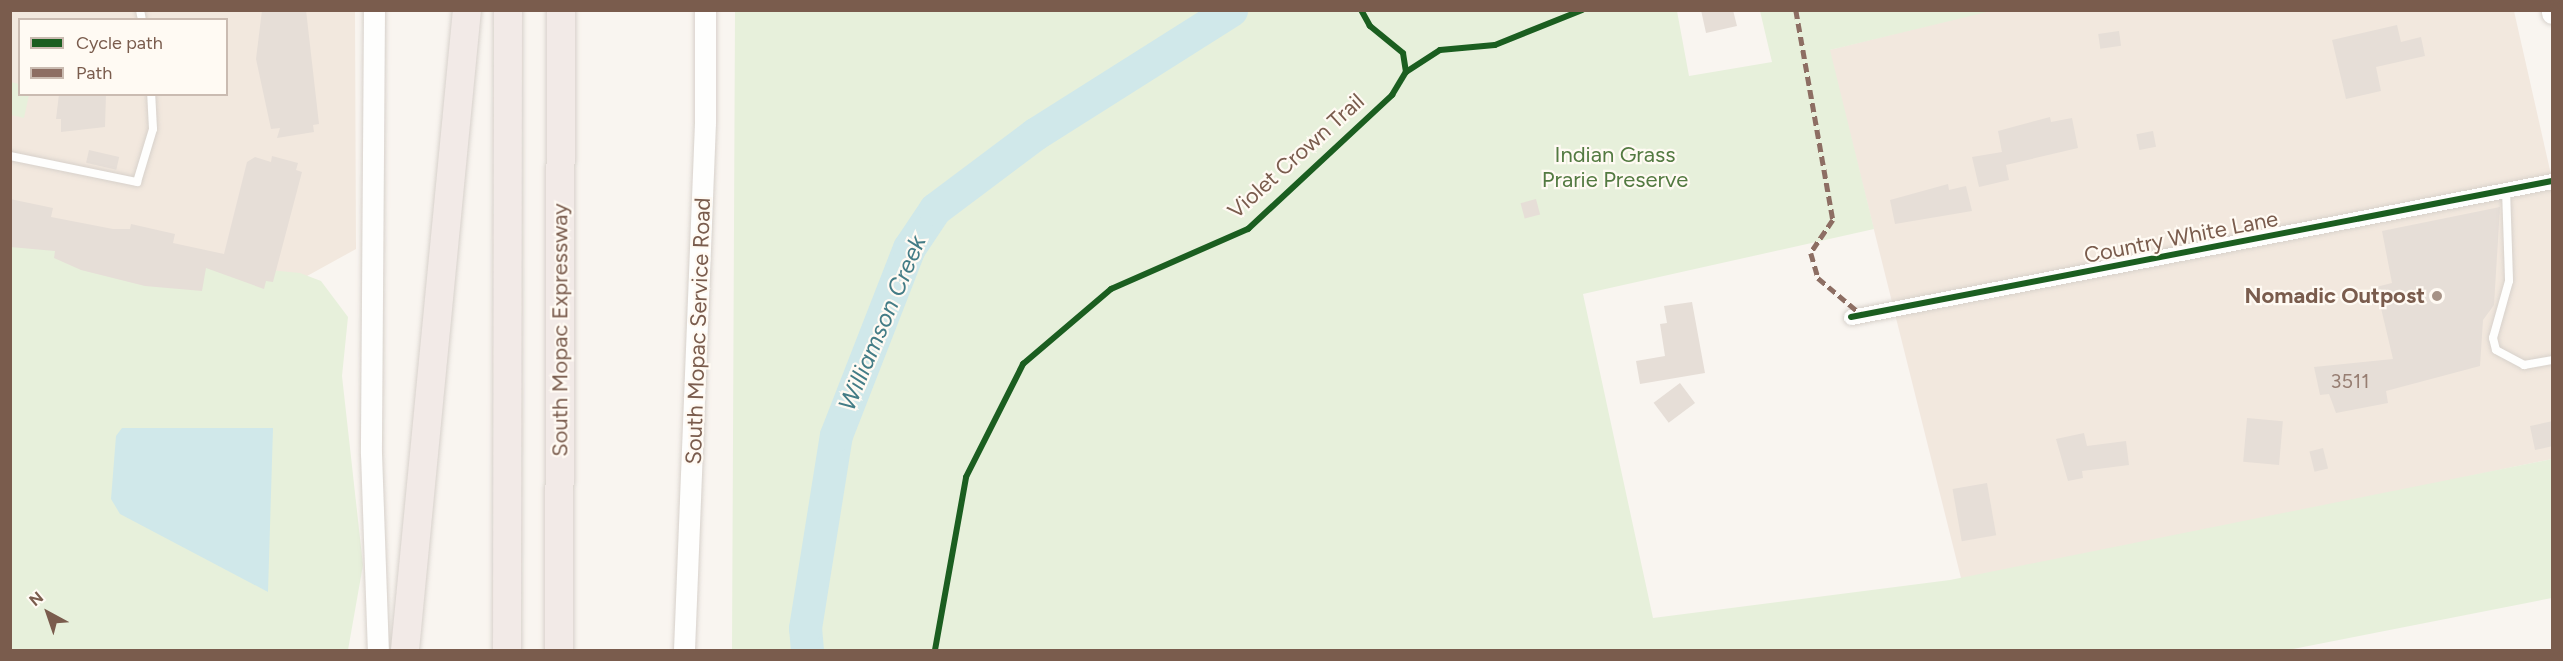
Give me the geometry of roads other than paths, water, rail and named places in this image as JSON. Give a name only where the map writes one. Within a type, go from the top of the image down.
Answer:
[{"type":"highway","points":[[405,651],[467,10]]},
{"type":"highway","points":[[507,651],[508,10]]},
{"type":"highway","name":"South Mopac Expressway","points":[[560,645],[561,10]]},
{"type":"main road","points":[[374,10],[371,453],[378,651]]},
{"type":"main road","name":"South Mopac Service Road","points":[[684,651],[705,145],[705,10]]},
{"type":"street","name":"Country White Lane","points":[[1851,317],[2553,181]]},
{"type":"lane","points":[[10,156],[137,182],[153,129],[151,96]]},
{"type":"lane","points":[[2506,189],[2509,281],[2493,338],[2496,350],[2524,365],[2552,360]]},
{"type":"water","points":[[122,428],[273,428],[268,592],[120,514],[111,499],[116,436]]},
{"type":"waterway","name":"Williamson Creek","points":[[807,650],[805,628],[836,435],[909,248],[935,209],[1035,134],[1231,10]]},
{"type":"place","name":"Nomadic Outpost","points":[[2437,296]]},
{"type":"park label","name":"Indian Grass Prarie Preserve","points":[[1615,166]]}]
